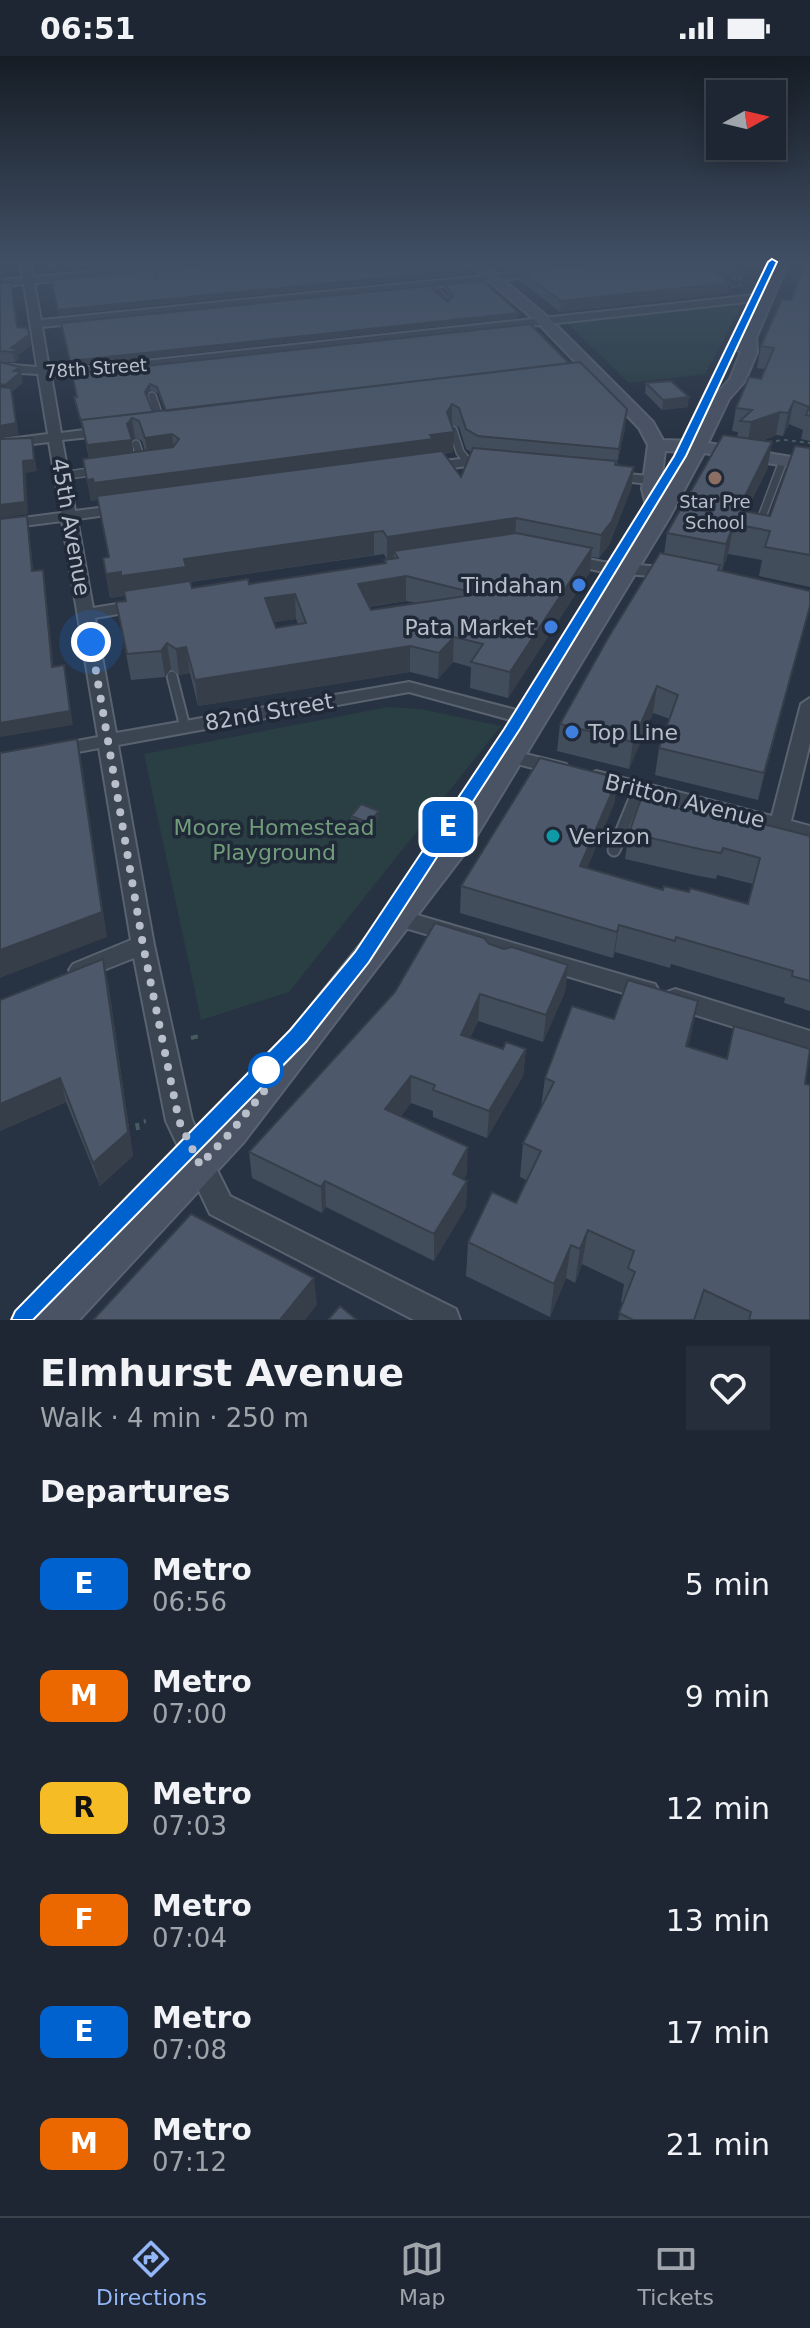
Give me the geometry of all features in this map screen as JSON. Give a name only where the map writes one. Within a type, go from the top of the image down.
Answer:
[{"type":"main road","points":[[544,321],[647,426],[657,445],[653,499],[659,518]]},
{"type":"main road","points":[[52,1320],[231,1132],[461,838],[536,721],[680,483],[722,397],[721,380],[736,349],[748,338],[755,321]]},
{"type":"main road","points":[[657,445],[699,447],[810,465]]},
{"type":"street","name":"45th Avenue","points":[[35,321],[143,945],[179,1121],[220,1205],[445,1320]]},
{"type":"street","points":[[36,324],[66,321]]},
{"type":"street","name":"78th Street","points":[[0,368],[44,373],[87,372],[544,321]]},
{"type":"street","points":[[572,375],[595,372]]},
{"type":"street","points":[[148,426],[178,423]]},
{"type":"street","points":[[0,444],[118,430]]},
{"type":"street","points":[[406,470],[468,462],[512,466]]},
{"type":"street","points":[[586,473],[680,483]]},
{"type":"street","points":[[0,525],[145,506]]},
{"type":"street","points":[[559,558],[603,567],[686,575]]},
{"type":"street","points":[[86,614],[157,603]]},
{"type":"street","name":"82nd Street","points":[[43,753],[409,687],[536,721]]},
{"type":"street","points":[[780,826],[810,704]]},
{"type":"street","name":"Britton Avenue","points":[[513,757],[810,833]]},
{"type":"street","points":[[400,918],[810,1041]]},
{"type":"street","points":[[58,979],[143,945]]},
{"type":"lane","points":[[152,396],[163,425]]},
{"type":"lane","points":[[453,430],[460,452],[468,462]]},
{"type":"lane","points":[[136,444],[143,465]]},
{"type":"lane","points":[[759,525],[783,461]]},
{"type":"lane","points":[[128,467],[154,464]]},
{"type":"lane","points":[[62,476],[112,469]]},
{"type":"lane","points":[[172,676],[185,727]]},
{"type":"lane","points":[[614,850],[639,789]]},
{"type":"path","points":[[191,1038],[199,1036],[201,1041]]},
{"type":"path","points":[[138,1130],[137,1123],[146,1121]]},
{"type":"green space","points":[[733,321],[705,374],[629,383],[567,323]]},
{"type":"green space","name":"Moore Homestead Playground","points":[[388,707],[421,709],[501,726],[289,992],[201,1020],[144,754]]},
{"type":"building","points":[[0,321],[16,321],[17,327],[28,328],[29,335],[11,348],[17,349],[13,352],[0,351]]},
{"type":"building","points":[[81,321],[444,321],[70,361],[61,323]]},
{"type":"building","points":[[772,321],[810,321],[810,416],[806,415],[809,407],[794,401],[788,413],[780,412],[751,422],[740,421],[752,410],[736,408],[749,377],[761,379],[774,348],[761,346]]},
{"type":"building","points":[[530,324],[569,363],[166,411],[157,387],[150,384],[145,392],[153,412],[81,422],[74,397],[77,397],[72,374]]},
{"type":"building","points":[[0,362],[20,367],[14,371],[21,372],[5,385],[0,384]]},
{"type":"building","points":[[580,362],[627,409],[619,449],[478,436],[466,429],[459,408],[452,404],[447,412],[454,432],[430,435],[433,439],[94,483],[93,479],[87,480],[83,459],[173,447],[179,439],[172,434],[145,438],[139,421],[132,418],[127,424],[132,440],[87,445],[81,420]]},
{"type":"building","points":[[671,381],[689,397],[663,400],[646,383]]},
{"type":"building","points":[[0,387],[11,388],[16,423],[0,426]]},
{"type":"building","points":[[723,435],[772,442],[738,510],[770,516],[795,446],[810,448],[810,555],[765,547],[770,531],[734,524],[726,544],[667,533]]},
{"type":"building","points":[[32,438],[34,460],[23,461],[25,502],[0,505],[0,439]]},
{"type":"building","points":[[473,448],[616,461],[615,465],[634,467],[612,521],[601,535],[516,518],[387,537],[383,531],[374,532],[184,559],[186,567],[121,576],[121,572],[106,574],[103,558],[109,557],[97,496],[442,451],[461,477]]},
{"type":"building","points":[[27,516],[32,571],[43,570],[52,667],[64,665],[70,711],[0,723],[0,519]]},
{"type":"building","points":[[516,533],[592,548],[510,672],[471,662],[483,644],[454,637],[439,653],[410,646],[195,680],[186,647],[176,649],[167,643],[161,651],[127,654],[116,602],[126,601],[124,591],[190,581],[192,588],[248,579],[249,584],[386,563],[384,560],[398,558],[394,551]],"holes":[[[406,576],[479,594],[371,610],[358,584]],[[295,594],[306,623],[276,628],[265,598]]]},
{"type":"building","points":[[660,553],[720,565],[718,570],[810,591],[810,606],[764,773],[659,748],[678,695],[657,686],[633,742],[560,724]]},
{"type":"building","points":[[77,739],[102,912],[0,950],[0,753]]},
{"type":"building","points":[[540,758],[618,778],[580,866],[663,890],[664,886],[689,892],[690,888],[748,904],[760,858],[723,848],[721,853],[629,833],[641,799],[689,811],[690,805],[810,836],[810,981],[792,976],[793,971],[676,937],[675,941],[619,925],[617,932],[461,886]]},
{"type":"building","points":[[361,804],[379,811],[369,823],[351,816]]},
{"type":"building","points":[[435,923],[484,938],[489,944],[504,949],[512,947],[568,965],[546,1015],[480,994],[461,1035],[503,1049],[506,1042],[526,1049],[489,1111],[433,1090],[435,1085],[411,1076],[385,1109],[468,1147],[453,1174],[467,1181],[434,1234],[325,1181],[321,1187],[249,1152],[395,992]]},
{"type":"building","points":[[103,959],[128,1132],[93,1163],[60,1078],[0,1104],[0,1000]]},
{"type":"building","points":[[628,980],[698,1001],[686,1046],[727,1059],[734,1026],[810,1049],[805,1084],[810,1085],[810,1320],[749,1320],[751,1312],[704,1290],[694,1320],[633,1320],[619,1313],[635,1272],[628,1268],[634,1251],[588,1230],[580,1249],[571,1245],[554,1284],[468,1242],[492,1192],[516,1203],[541,1151],[523,1143],[554,1082],[545,1078],[572,1006],[614,1019]]},
{"type":"building","points":[[191,1214],[314,1278],[280,1320],[93,1320]]},
{"type":"building","points":[[340,1306],[357,1320],[328,1320]]},
{"type":"metro line","name":"E","points":[[24,1320],[298,1036],[362,957],[511,729],[680,456],[744,321]]},
{"type":"place","name":"Star Pre School","points":[[715,478]]},
{"type":"place","name":"Tindahan","points":[[579,585]]},
{"type":"place","name":"Pata Market","points":[[551,627]]},
{"type":"place","name":"Top Line","points":[[572,732]]},
{"type":"place","name":"Verizon","points":[[553,836]]},
{"type":"route","points":[[91,642],[143,945],[179,1121],[200,1165],[269,1085],[266,1070]]}]
